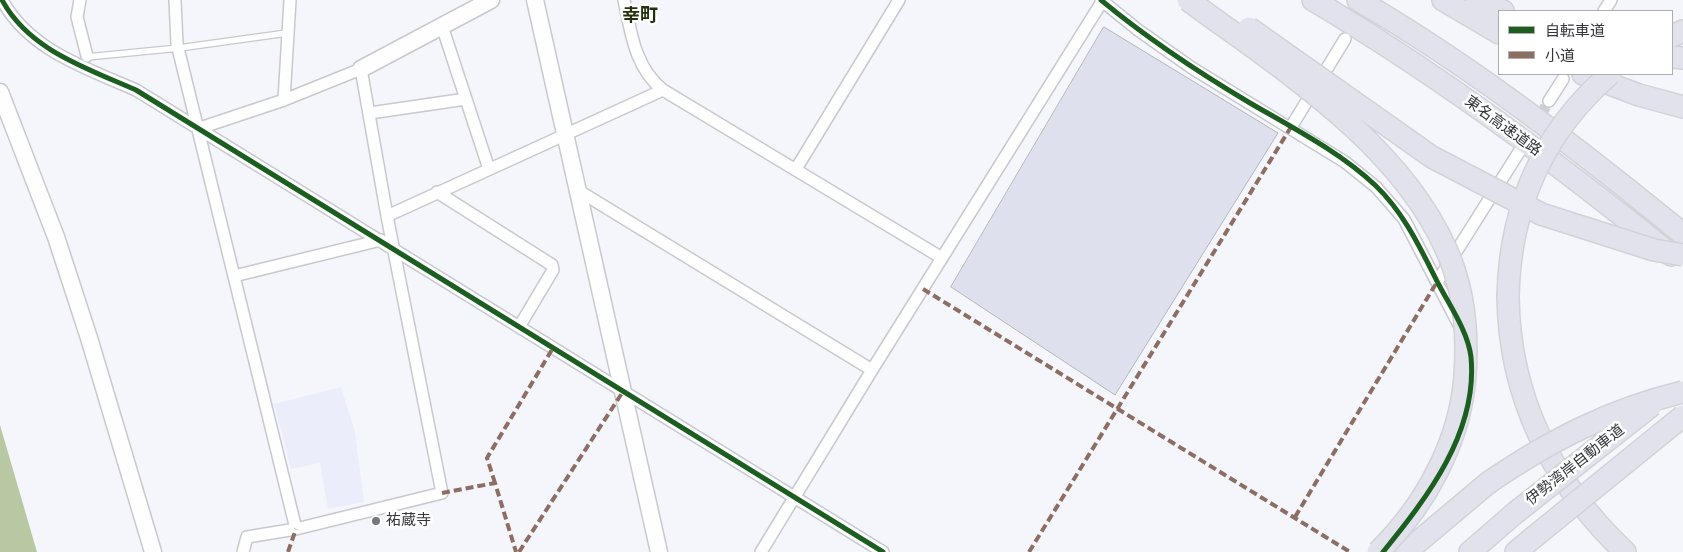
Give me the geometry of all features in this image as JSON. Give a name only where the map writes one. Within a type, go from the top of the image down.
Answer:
[{"type":"highway","points":[[1188,0],[1316,96],[1380,153],[1406,183],[1430,219],[1447,250],[1459,288],[1465,326],[1464,392],[1459,415],[1445,455],[1432,482],[1413,511],[1378,552]]},
{"type":"highway","points":[[1208,0],[1432,157],[1541,214],[1654,250],[1683,255]]},
{"type":"highway","name":"東名高速道路","points":[[1313,0],[1366,31],[1486,113],[1592,191],[1683,264]]},
{"type":"highway","name":"東名高速道路","points":[[1358,0],[1499,92],[1607,172],[1683,234]]},
{"type":"highway","points":[[1443,0],[1498,32]]},
{"type":"highway","points":[[1477,0],[1501,10]]},
{"type":"highway","points":[[1609,75],[1588,93],[1562,124],[1537,165],[1527,190],[1516,229],[1508,273],[1508,319],[1513,353],[1524,396],[1541,442],[1553,466],[1586,510],[1625,552]]},
{"type":"highway","points":[[1573,76],[1683,107]]},
{"type":"highway","name":"伊勢湾岸自動車道","points":[[1470,552],[1515,513],[1683,382]]},
{"type":"highway","points":[[1406,552],[1488,483],[1534,451],[1578,428],[1622,409],[1683,392]]},
{"type":"highway","name":"伊勢湾岸自動車道","points":[[1516,552],[1683,416]]},
{"type":"street","points":[[2,0],[11,16],[35,40],[88,69],[136,90],[200,128],[883,552]]},
{"type":"street","points":[[80,0],[77,17],[87,56]]},
{"type":"street","points":[[175,0],[179,48],[296,528]]},
{"type":"street","points":[[284,100],[290,0]]},
{"type":"street","points":[[200,128],[284,100],[361,69],[491,0]]},
{"type":"street","points":[[535,0],[659,552]]},
{"type":"street","points":[[624,0],[640,61],[649,79],[663,90],[942,258]]},
{"type":"street","points":[[796,169],[899,0]]},
{"type":"street","points":[[761,552],[1102,0],[1192,68],[1346,162],[1376,187],[1404,219],[1437,282],[1468,346],[1470,357],[1469,392],[1460,430],[1435,484],[1422,504],[1383,552]]},
{"type":"street","points":[[442,26],[489,169]]},
{"type":"street","points":[[1291,127],[1344,39]]},
{"type":"street","points":[[242,552],[247,537],[296,528],[442,494],[387,216],[361,69]]},
{"type":"street","points":[[1549,101],[1573,76]]},
{"type":"street","points":[[387,216],[663,90]]},
{"type":"street","points":[[0,92],[59,246],[90,338],[153,552]]},
{"type":"street","points":[[370,113],[466,99]]},
{"type":"street","points":[[1437,282],[1519,152]]},
{"type":"street","points":[[579,191],[872,370]]},
{"type":"street","points":[[436,192],[552,264],[553,270],[519,327]]},
{"type":"street","points":[[234,276],[381,240]]},
{"type":"lane","points":[[88,69],[87,56],[179,48],[288,33]]},
{"type":"shaded area","points":[[341,387],[355,432],[364,502],[328,509],[320,463],[291,469],[274,404]]},
{"type":"shaded area","points":[[0,425],[37,552],[0,552]]},
{"type":"building","points":[[1104,27],[1278,133],[1115,395],[951,287]]},
{"type":"tunnel","points":[[1523,144],[1549,101]]},
{"type":"marked path","points":[[1029,552],[1291,127]]},
{"type":"marked path","points":[[1295,517],[1437,282]]},
{"type":"marked path","points":[[923,289],[1350,552]]},
{"type":"marked path","points":[[495,483],[487,458],[553,348]]},
{"type":"marked path","points":[[519,552],[624,390]]},
{"type":"marked path","points":[[442,493],[495,483],[516,552]]},
{"type":"marked path","points":[[288,552],[296,529]]},
{"type":"cycle path","points":[[2,0],[13,17],[27,32],[60,56],[136,90],[883,552]]},
{"type":"cycle path","points":[[1101,0],[1192,67],[1332,151],[1376,186],[1396,208],[1412,233],[1458,320],[1466,338],[1471,357],[1471,385],[1466,412],[1458,437],[1432,486],[1383,552]]},
{"type":"place","name":"祐蔵寺","points":[[376,521]]},
{"type":"district","name":"幸町","points":[[640,16]]}]
